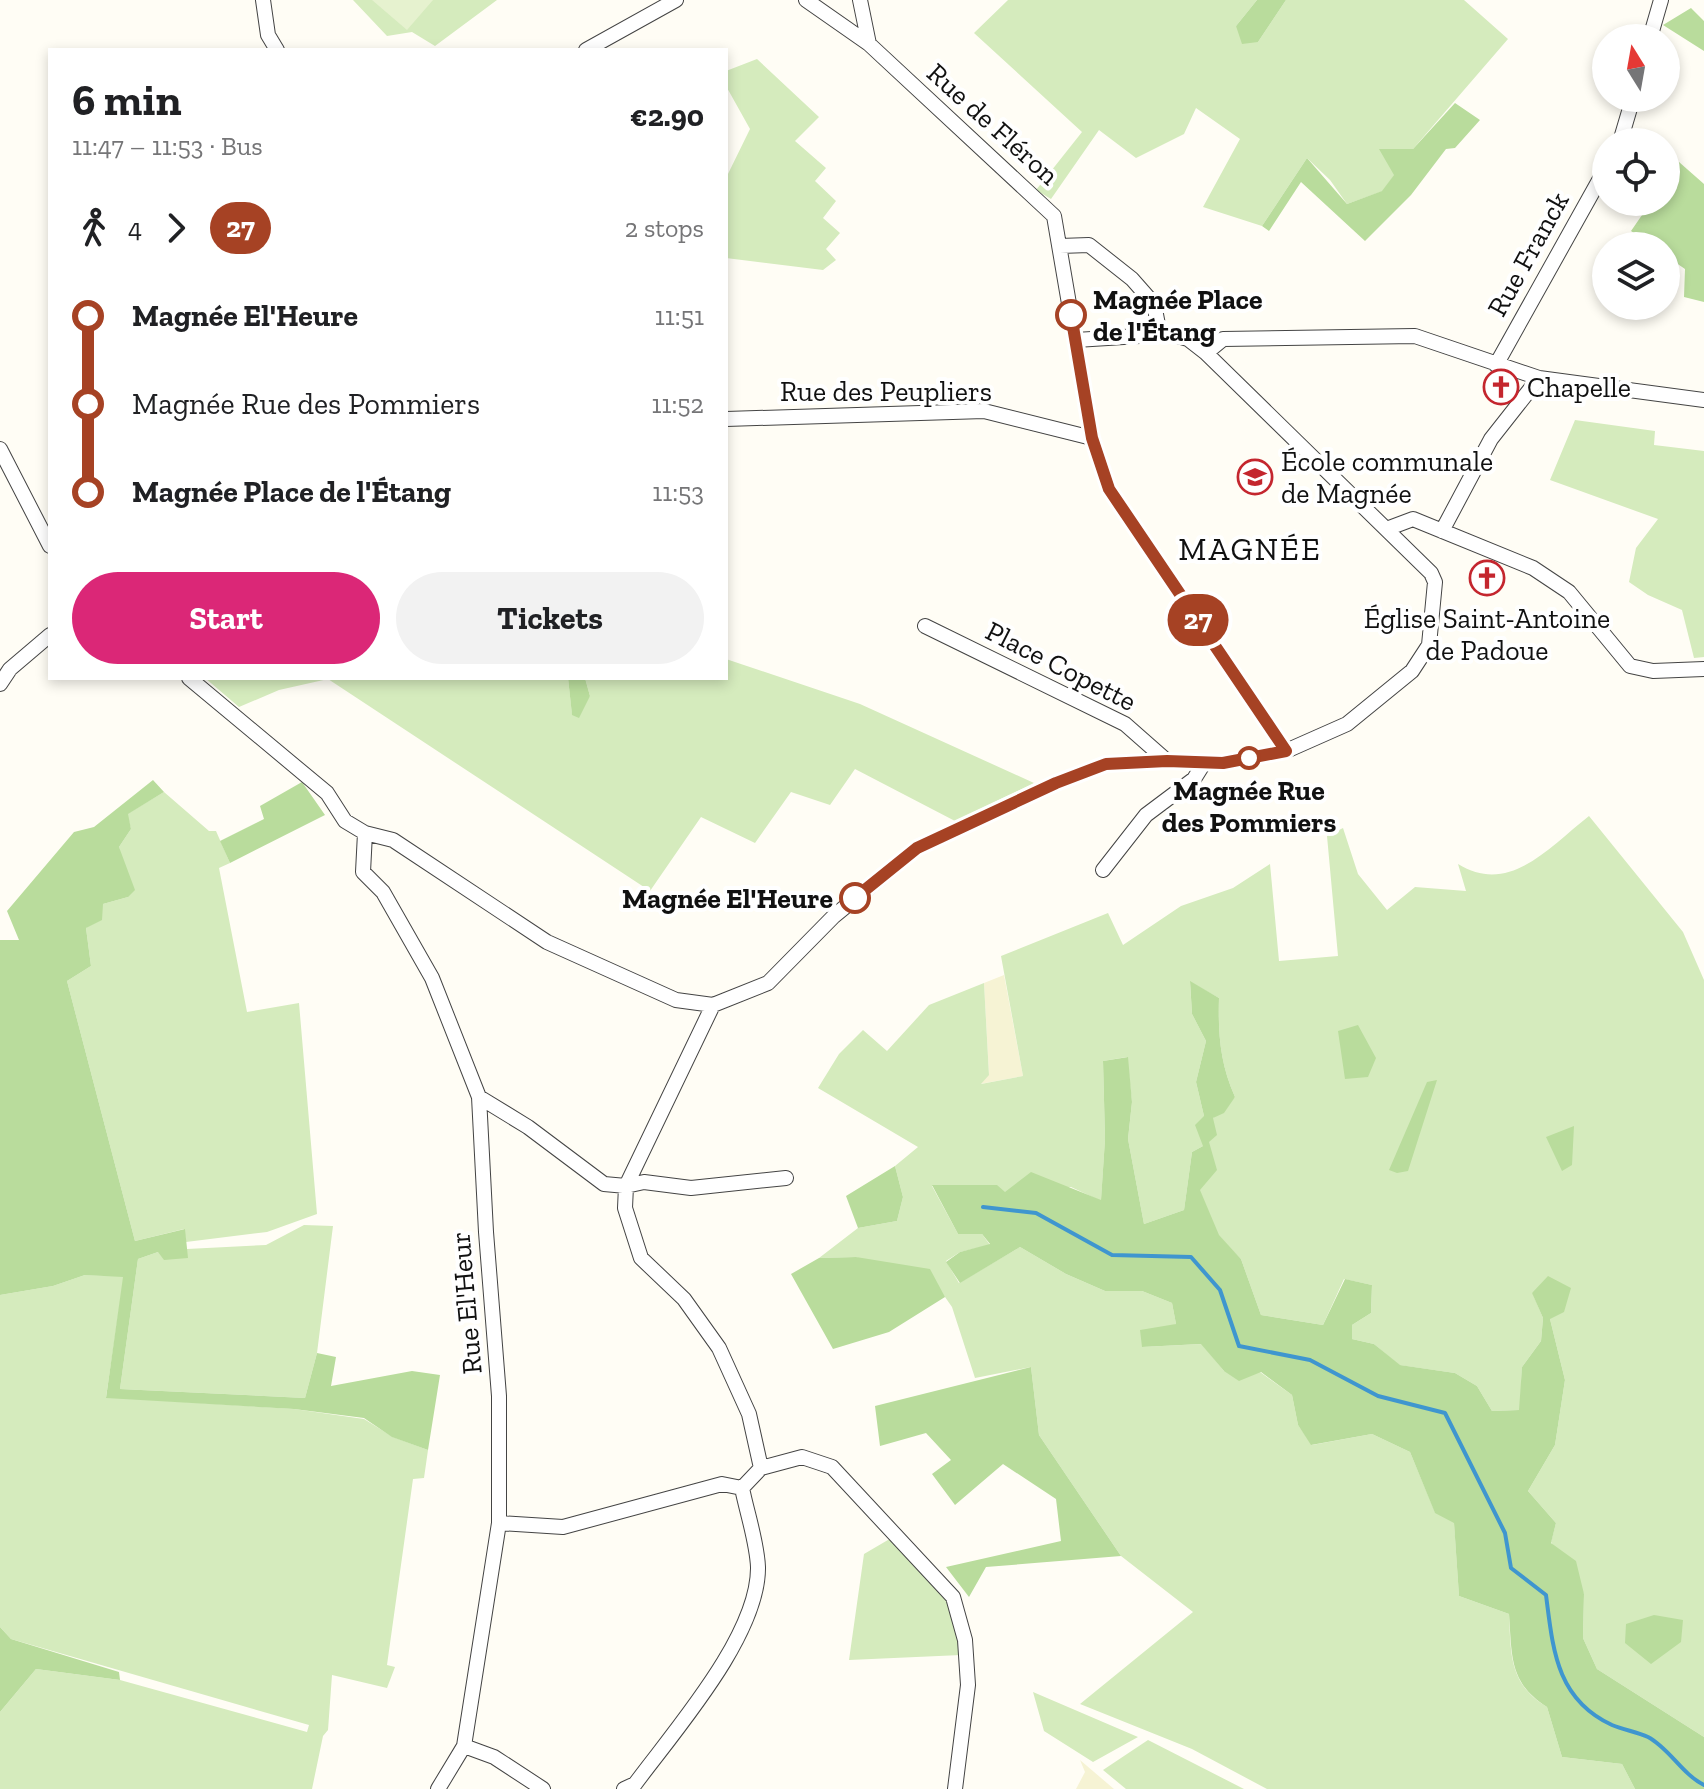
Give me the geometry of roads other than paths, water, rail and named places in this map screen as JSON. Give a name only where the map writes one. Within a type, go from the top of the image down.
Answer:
[{"type":"street","points":[[263,0],[268,35],[276,48]]},
{"type":"street","points":[[590,48],[676,0]]},
{"type":"street","name":"Rue de Fléron","points":[[806,0],[869,44],[1054,216],[1092,438],[1109,489],[1286,751]]},
{"type":"street","points":[[860,0],[869,44]]},
{"type":"street","points":[[1654,24],[1661,0]]},
{"type":"street","name":"Rue Franck","points":[[1496,365],[1592,193]]},
{"type":"street","points":[[1060,246],[1089,245],[1132,279],[1154,304],[1160,335]]},
{"type":"street","points":[[191,680],[327,793],[345,821],[365,833],[393,840],[547,942],[676,1000],[713,1005],[768,983],[834,916],[917,848],[1056,783],[1106,764],[1167,761],[1223,763],[1286,751],[1347,724],[1412,671],[1429,645],[1435,582],[1431,573],[1389,528],[1206,353],[1180,335],[1076,340]]},
{"type":"street","points":[[1206,353],[1223,339],[1415,336],[1539,378],[1704,400]]},
{"type":"street","points":[[1442,531],[1491,439],[1539,378]]},
{"type":"street","name":"Rue des Peupliers","points":[[728,419],[984,411],[1092,438]]},
{"type":"street","points":[[0,449],[48,542]]},
{"type":"street","points":[[1389,528],[1413,519],[1533,568],[1569,592],[1630,666],[1653,671],[1704,669]]},
{"type":"street","name":"Place Copette","points":[[925,626],[1125,724],[1167,761]]},
{"type":"street","points":[[0,684],[10,669],[48,637]]},
{"type":"street","points":[[1103,870],[1146,815],[1194,779],[1204,763]]},
{"type":"street","name":"Rue El'Heur","points":[[365,833],[363,872],[383,892],[432,978],[479,1097],[499,1396],[499,1523],[464,1746],[438,1789]]},
{"type":"street","points":[[713,1005],[626,1186],[625,1208],[641,1258],[684,1299],[719,1348],[749,1414],[761,1468]]},
{"type":"street","points":[[479,1097],[528,1127],[604,1184],[626,1186],[644,1182],[691,1188],[786,1178]]},
{"type":"street","points":[[742,1488],[761,1468],[802,1457],[832,1467],[953,1597],[965,1640],[968,1685],[955,1789]]},
{"type":"street","points":[[499,1523],[563,1527],[722,1484],[742,1488]]},
{"type":"street","points":[[624,1789],[635,1784],[721,1668],[754,1600],[758,1566],[742,1488]]},
{"type":"street","points":[[464,1746],[494,1757],[543,1789]]},
{"type":"waterway","points":[[983,1207],[1036,1213],[1112,1255],[1191,1257],[1220,1290],[1239,1346],[1310,1360],[1378,1396],[1445,1413],[1505,1533],[1511,1568],[1546,1595],[1555,1653],[1568,1687],[1593,1714],[1656,1742],[1704,1785]]},
{"type":"place","name":"Magnée Place de l'Étang","points":[[1071,315]]},
{"type":"place","name":"Chapelle","points":[[1501,387]]},
{"type":"place","name":"École communale de Magnée","points":[[1255,477]]},
{"type":"place","name":"Église Saint-Antoine de Padoue","points":[[1487,578]]},
{"type":"place","name":"Magnée Rue des Pommiers","points":[[1249,758]]},
{"type":"place","name":"Magnée El'Heure","points":[[855,898]]},
{"type":"district","name":"MAGNÉE","points":[[1250,549]]}]
